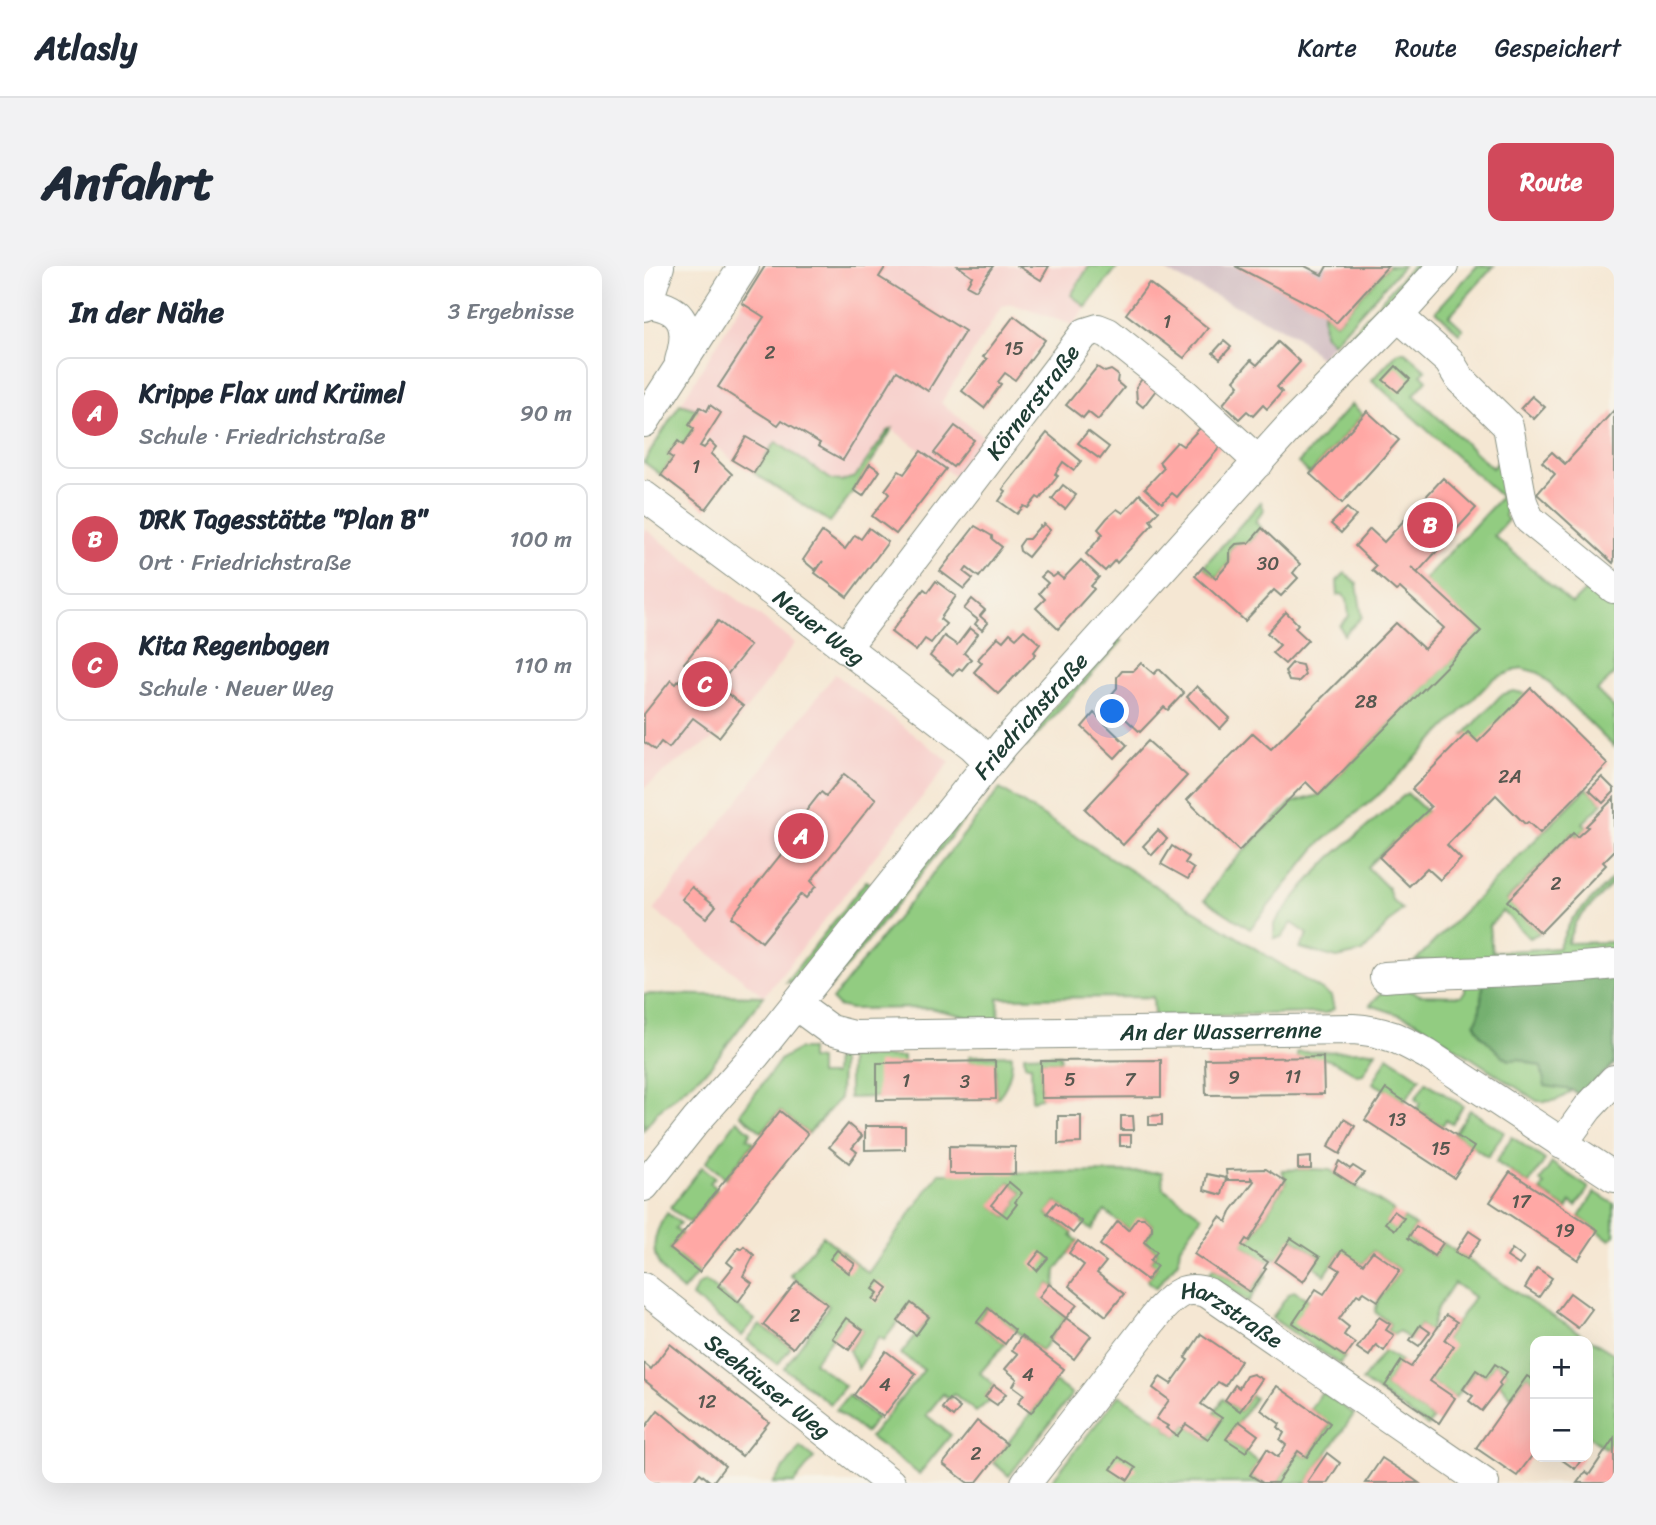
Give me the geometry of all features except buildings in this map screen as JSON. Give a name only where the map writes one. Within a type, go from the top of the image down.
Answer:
[{"type":"street","points":[[659,266],[645,304],[664,305],[681,317],[685,332],[676,373]]},
{"type":"street","points":[[644,422],[744,266]]},
{"type":"street","name":"Friedrichstraße","points":[[644,1186],[696,1121],[748,1064],[989,762],[1106,629],[1318,397],[1443,266]]},
{"type":"street","points":[[1398,316],[1449,361],[1460,379],[1508,426],[1522,502],[1530,519],[1614,588]]},
{"type":"street","name":"Körnerstraße","points":[[846,647],[1085,333],[1098,329],[1108,333],[1186,394],[1259,462]]},
{"type":"street","name":"Neuer Weg","points":[[644,496],[846,647],[972,745],[989,762]]},
{"type":"street","points":[[1385,977],[1535,968],[1563,970],[1614,964]]},
{"type":"street","name":"An der Wasserrenne","points":[[796,1005],[830,1030],[855,1035],[1379,1030],[1396,1036],[1427,1054],[1614,1177]]},
{"type":"street","points":[[1562,1144],[1588,1108],[1614,1080]]},
{"type":"street","name":"Seehäuser Weg","points":[[644,1288],[890,1483]]},
{"type":"street","name":"Harzstraße","points":[[1026,1483],[1160,1310],[1175,1294],[1185,1289],[1197,1289],[1208,1293],[1484,1483]]},
{"type":"shaded area","points":[[765,266],[1118,266],[1073,325],[1012,304],[1002,306],[941,403],[986,439],[957,478],[892,429],[854,490],[830,522],[732,460],[708,438],[700,446],[670,421]]},
{"type":"shaded area","points":[[1155,266],[1403,266],[1320,358],[1295,335]]},
{"type":"shaded area","points":[[644,528],[795,643],[735,725],[676,763],[644,788]]},
{"type":"shaded area","points":[[835,674],[950,762],[764,996],[654,910]]},
{"type":"green space","points":[[1089,266],[1118,266],[1086,307],[1071,295]]},
{"type":"green space","points":[[1388,266],[1403,266],[1333,343],[1324,334],[1323,311],[1336,323]]},
{"type":"green space","points":[[1412,266],[1419,266],[1344,350],[1339,347]]},
{"type":"green space","points":[[1477,266],[1494,266],[1449,316],[1463,329],[1459,333],[1436,311]]},
{"type":"green space","points":[[1398,352],[1405,352],[1426,370],[1421,374],[1427,380],[1414,395],[1492,468],[1505,454],[1507,457],[1505,516],[1508,520],[1494,536],[1572,604],[1588,588],[1614,608],[1614,674],[1597,691],[1614,708],[1614,747],[1539,673],[1521,668],[1493,679],[1383,791],[1318,845],[1250,929],[1205,900],[1222,873],[1291,803],[1319,795],[1480,631],[1424,580],[1501,497],[1372,380]]},
{"type":"green space","points":[[680,404],[699,410],[694,429],[683,445],[678,442],[668,454],[673,458],[661,475],[644,462]]},
{"type":"green space","points":[[1352,404],[1363,415],[1310,474],[1298,463]]},
{"type":"green space","points":[[892,429],[854,490],[830,522],[754,473],[776,442],[832,480],[842,481],[855,477]]},
{"type":"green space","points":[[1261,502],[1264,510],[1255,522],[1262,528],[1249,543],[1236,544],[1230,550],[1230,562],[1216,578],[1203,567]]},
{"type":"green space","points":[[1345,573],[1357,584],[1362,617],[1344,635],[1340,626],[1349,616],[1347,599],[1342,594],[1338,595],[1337,581]]},
{"type":"green space","points":[[1116,639],[1122,641],[1026,747],[1020,745]]},
{"type":"green space","points":[[1513,691],[1532,695],[1476,747],[1464,735],[1501,695]]},
{"type":"green space","points":[[1009,756],[1013,762],[830,988],[831,981]]},
{"type":"green space","points":[[1587,788],[1603,803],[1583,823],[1588,827],[1577,837],[1573,833],[1507,900],[1540,933],[1529,938],[1503,911],[1489,926],[1492,952],[1558,948],[1572,919],[1614,877],[1614,882],[1576,921],[1567,943],[1614,942],[1614,957],[1415,961]]},
{"type":"green space","points":[[1000,789],[1325,992],[1331,996],[1334,1009],[1326,1013],[1154,1016],[1153,997],[998,998],[999,1019],[969,1017],[929,1008],[851,1009],[838,1006],[832,1000]]},
{"type":"green space","points":[[1407,793],[1427,812],[1367,867],[1388,888],[1392,900],[1402,909],[1363,952],[1337,958],[1300,948],[1308,934],[1292,923],[1282,937],[1274,938],[1274,924],[1304,886],[1330,858]]},
{"type":"green space","points":[[866,881],[873,886],[795,983],[786,982]]},
{"type":"green space","points":[[1614,973],[1614,1064],[1580,1096],[1572,1090],[1545,1086],[1541,1067],[1502,1056],[1481,1035],[1475,1024],[1479,1015],[1484,980]]},
{"type":"green space","points":[[1465,980],[1484,980],[1479,1015],[1475,1024],[1481,1035],[1502,1056],[1541,1067],[1544,1075],[1572,1090],[1556,1100],[1537,1101],[1412,1019],[1370,1005],[1390,983],[1405,982],[1409,991],[1420,995],[1461,996],[1465,991]]},
{"type":"green space","points":[[644,994],[764,996],[710,1067],[658,1111],[644,1129]]},
{"type":"green space","points":[[799,1049],[810,1049],[810,1059],[819,1060],[819,1075],[834,1075],[835,1057],[841,1057],[840,1098],[808,1134],[780,1111],[762,1132],[740,1114],[781,1059]]},
{"type":"green space","points":[[1376,1051],[1363,1074],[1357,1075],[1329,1060],[1297,1058],[1297,1052]]},
{"type":"green space","points":[[1060,1054],[1061,1061],[1041,1061],[1041,1098],[1032,1100],[1031,1065],[1025,1065],[1024,1055]]},
{"type":"green space","points":[[1012,1055],[1004,1090],[996,1099],[995,1062],[969,1062],[969,1056]]},
{"type":"green space","points":[[1388,1056],[1420,1078],[1405,1101],[1373,1083]]},
{"type":"green space","points":[[849,1057],[903,1057],[903,1063],[878,1097],[849,1098]]},
{"type":"green space","points":[[1426,1082],[1463,1106],[1452,1124],[1446,1120],[1442,1126],[1417,1109],[1420,1103],[1415,1099]]},
{"type":"green space","points":[[1470,1110],[1504,1132],[1488,1157],[1454,1134]]},
{"type":"green space","points":[[737,1120],[751,1132],[747,1138],[754,1142],[726,1178],[706,1162]]},
{"type":"green space","points":[[1512,1137],[1545,1160],[1529,1184],[1496,1162]]},
{"type":"green space","points":[[1552,1163],[1589,1188],[1576,1206],[1571,1202],[1567,1209],[1540,1191],[1544,1185],[1540,1181]]},
{"type":"green space","points":[[702,1167],[715,1177],[710,1183],[717,1189],[690,1223],[670,1208]]},
{"type":"green space","points":[[1282,1170],[1330,1170],[1394,1211],[1386,1223],[1395,1229],[1404,1218],[1416,1226],[1408,1238],[1434,1256],[1443,1243],[1585,1336],[1530,1336],[1530,1378],[1527,1376],[1511,1397],[1499,1383],[1507,1372],[1495,1364],[1486,1377],[1476,1370],[1455,1398],[1430,1381],[1445,1340],[1474,1297],[1454,1283],[1437,1309],[1430,1332],[1420,1325],[1410,1340],[1399,1331],[1394,1335],[1387,1330],[1390,1324],[1375,1312],[1378,1301],[1400,1270],[1373,1251],[1363,1264],[1341,1251],[1325,1275],[1314,1266],[1320,1257],[1292,1238],[1277,1260],[1272,1256],[1268,1262],[1242,1245],[1246,1239],[1250,1240],[1286,1182]]},
{"type":"green space","points":[[1162,1172],[1163,1188],[1202,1216],[1180,1247],[1178,1261],[1156,1288],[1147,1280],[1157,1267],[1150,1261],[1157,1252],[1144,1242],[1152,1230],[1152,1225],[1144,1218],[1128,1230],[1105,1211],[1091,1230],[1056,1202],[1047,1214],[1073,1233],[1071,1236],[1078,1241],[1056,1270],[1055,1288],[1049,1284],[1040,1297],[1066,1318],[1041,1351],[987,1308],[977,1322],[1005,1344],[980,1373],[994,1385],[986,1396],[990,1400],[976,1412],[954,1394],[949,1399],[943,1394],[926,1415],[951,1435],[919,1474],[870,1437],[924,1370],[901,1354],[929,1318],[912,1304],[884,1340],[879,1337],[858,1369],[849,1350],[863,1330],[846,1319],[814,1362],[845,1386],[830,1404],[784,1368],[829,1306],[790,1275],[823,1236],[868,1273],[939,1173]],"holes":[[[1009,1182],[1022,1193],[1007,1217],[992,1205]]]},
{"type":"green space","points":[[1595,1192],[1614,1204],[1614,1235],[1610,1240],[1579,1217]]},
{"type":"green space","points":[[667,1213],[680,1223],[675,1229],[682,1234],[670,1249],[699,1272],[683,1291],[665,1273],[656,1256],[656,1236]]},
{"type":"green space","points":[[1213,1268],[1250,1292],[1266,1269],[1266,1276],[1248,1302],[1209,1275]]},
{"type":"green space","points":[[705,1281],[755,1320],[742,1336],[692,1297],[697,1286]]},
{"type":"green space","points":[[1294,1291],[1309,1300],[1314,1336],[1345,1357],[1339,1364],[1272,1318],[1288,1295]]},
{"type":"green space","points":[[760,1325],[791,1347],[778,1364],[747,1340]]},
{"type":"green space","points":[[1593,1341],[1614,1354],[1614,1438],[1606,1449],[1593,1440]]},
{"type":"green space","points":[[1384,1351],[1401,1361],[1385,1386],[1433,1419],[1428,1426],[1362,1381]]},
{"type":"green space","points":[[1055,1382],[1072,1394],[1009,1476],[993,1462]]},
{"type":"green space","points":[[1322,1392],[1354,1414],[1309,1483],[1277,1483],[1298,1451],[1307,1457],[1330,1424],[1310,1409]]},
{"type":"green space","points":[[848,1395],[877,1418],[865,1433],[836,1410]]},
{"type":"green space","points":[[1119,1395],[1168,1426],[1166,1429],[1177,1436],[1186,1424],[1208,1439],[1222,1419],[1214,1413],[1223,1399],[1240,1411],[1251,1395],[1255,1398],[1227,1439],[1259,1462],[1250,1475],[1263,1483],[1050,1483]]},
{"type":"green space","points":[[800,1447],[814,1458],[794,1483],[773,1483]]},
{"type":"place","name":"DRK Tagesstätte \"Plan B\"","points":[[1430,525]]},
{"type":"place","name":"Kita Regenbogen","points":[[705,684]]},
{"type":"place","name":"Krippe Flax und Krümel","points":[[801,836]]}]
